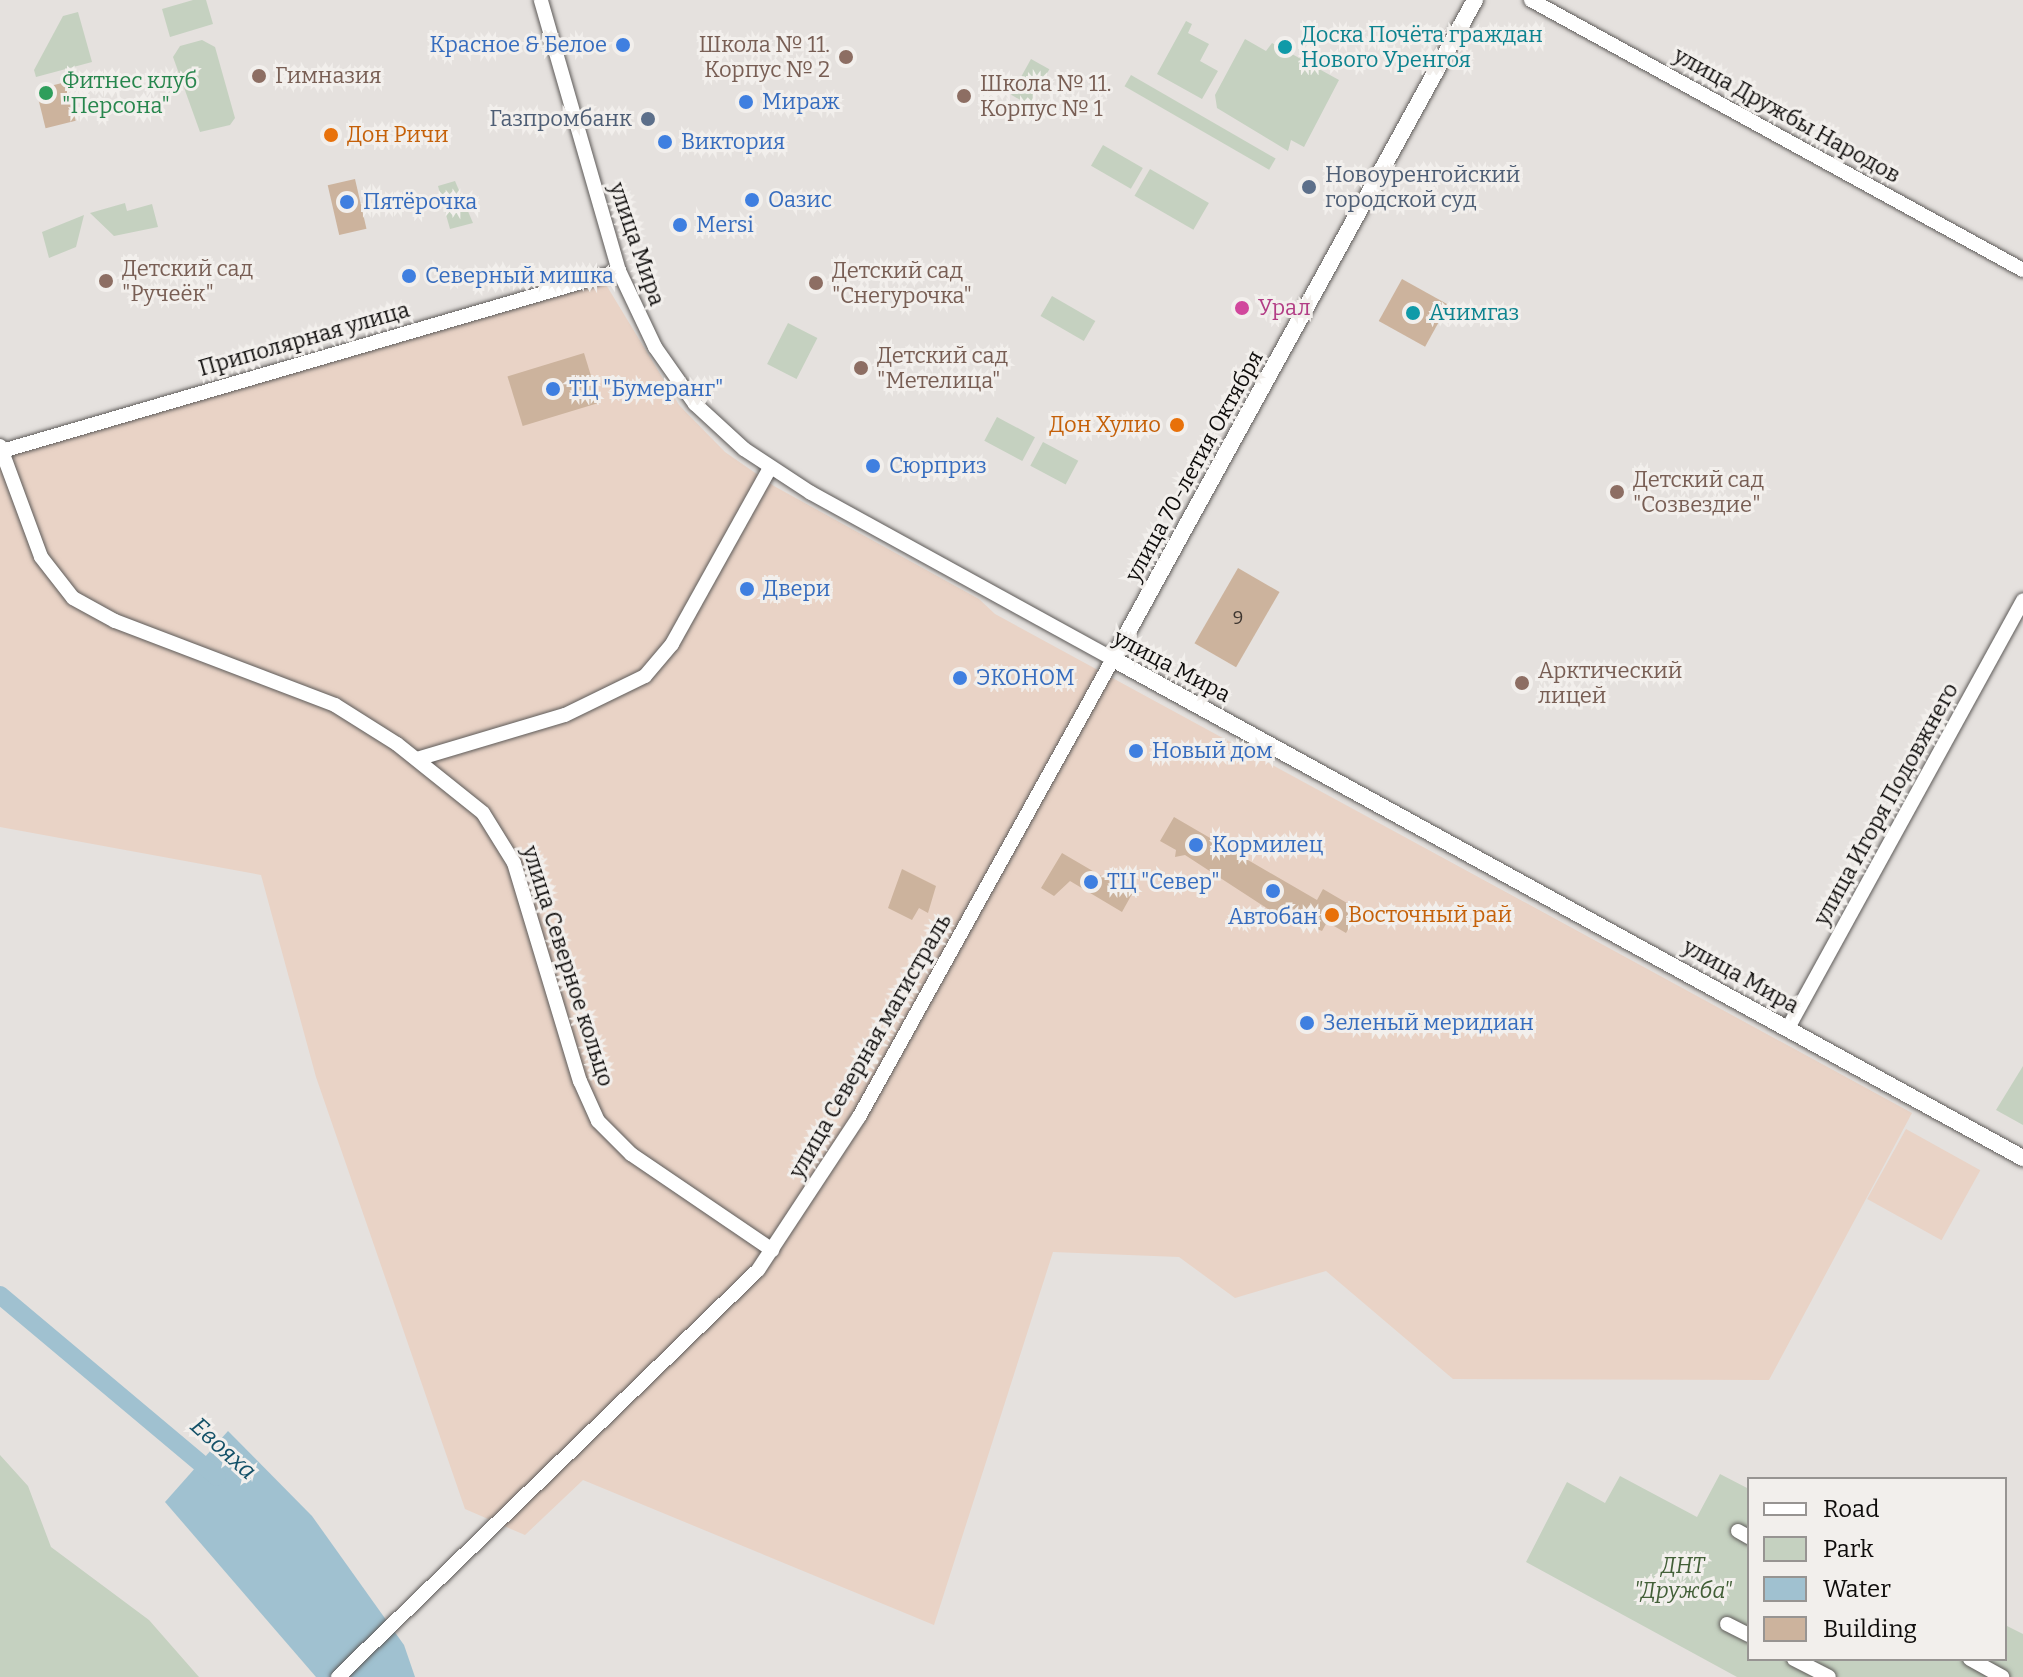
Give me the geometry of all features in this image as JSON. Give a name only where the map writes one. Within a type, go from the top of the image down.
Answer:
[{"type":"main road","name":"улица 70-летия Октября","points":[[1113,659],[1475,0]]},
{"type":"main road","name":"улица Мира","points":[[1113,659],[2023,1158]]},
{"type":"street","name":"улица Мира","points":[[541,0],[619,271],[642,324],[685,391],[770,468],[1113,659]]},
{"type":"street","name":"улица Дружбы Народов","points":[[1531,0],[2023,270]]},
{"type":"street","name":"Приполярная улица","points":[[1,448],[619,271]]},
{"type":"street","name":"улица Северное кольцо","points":[[1,448],[41,557],[73,598],[115,621],[335,705],[417,759],[472,802],[508,848],[580,1081],[598,1121],[631,1154],[772,1250]]},
{"type":"street","points":[[417,759],[565,715],[645,676],[672,644],[770,468]]},
{"type":"street","name":"улица Игоря Подовжнего","points":[[1788,1028],[2023,600]]},
{"type":"street","name":"улица Северная магистраль","points":[[338,1677],[717,1315],[772,1250],[859,1117],[1113,659]]},
{"type":"street","points":[[1727,1624],[1747,1634]]},
{"type":"street","points":[[1798,1661],[1829,1677]]},
{"type":"street","points":[[1974,1661],[2002,1677]]},
{"type":"shaded area","points":[[605,283],[679,405],[725,452],[774,486],[979,599],[995,614],[1912,1113],[1769,1380],[1453,1379],[1326,1271],[1235,1298],[1179,1257],[1053,1252],[934,1625],[583,1480],[525,1535],[465,1509],[316,1077],[261,875],[0,827],[0,458]]},
{"type":"shaded area","points":[[1906,1129],[1980,1170],[1942,1240],[1867,1199]]},
{"type":"green space","points":[[193,0],[206,0],[213,24],[170,37],[162,9]]},
{"type":"green space","points":[[78,12],[92,62],[36,77],[34,70],[63,16]]},
{"type":"green space","points":[[1186,21],[1192,24],[1188,33],[1209,44],[1200,61],[1218,71],[1202,99],[1157,74]]},
{"type":"green space","points":[[1245,39],[1266,51],[1272,43],[1339,80],[1304,147],[1291,140],[1288,151],[1217,108],[1215,95]]},
{"type":"green space","points":[[202,40],[215,47],[235,118],[230,125],[200,132],[173,57],[180,46]]},
{"type":"green space","points":[[1031,59],[1049,69],[1029,105],[1011,95]]},
{"type":"green space","points":[[1131,75],[1276,158],[1269,170],[1124,86]]},
{"type":"green space","points":[[1103,145],[1143,168],[1131,189],[1091,166]]},
{"type":"green space","points":[[1150,169],[1209,203],[1193,230],[1134,196]]},
{"type":"green space","points":[[455,181],[473,223],[450,229],[438,186]]},
{"type":"green space","points":[[125,203],[127,211],[152,204],[158,227],[114,236],[90,213]]},
{"type":"green space","points":[[84,215],[76,247],[49,258],[42,232]]},
{"type":"green space","points":[[1052,296],[1095,321],[1084,341],[1040,316]]},
{"type":"green space","points":[[788,323],[817,338],[797,379],[767,364]]},
{"type":"green space","points":[[997,417],[1035,437],[1022,461],[984,441]]},
{"type":"green space","points":[[1043,442],[1078,461],[1066,485],[1030,466]]},
{"type":"green space","points":[[2023,1066],[2023,1125],[1996,1110]]},
{"type":"green space","points":[[0,1455],[28,1486],[51,1547],[149,1620],[199,1677],[0,1677]]},
{"type":"green space","name":"ДНТ \"Дружба\"","points":[[1720,1474],[1747,1488],[1747,1661],[2007,1661],[2007,1626],[2023,1634],[2023,1677],[1737,1677],[1526,1562],[1567,1482],[1605,1503],[1620,1476],[1697,1517]]},
{"type":"water","name":"Евояха","points":[[228,1431],[312,1516],[404,1645],[415,1677],[316,1677],[165,1502]]},
{"type":"building","points":[[66,82],[76,121],[46,128],[36,89]]},
{"type":"building","name":"Пятёрочка","points":[[355,179],[366,229],[339,235],[328,185]]},
{"type":"building","name":"Ачимгаз","points":[[1402,279],[1448,305],[1425,347],[1379,321]]},
{"type":"building","name":"ТЦ \"Бумеранг\"","points":[[584,353],[599,403],[523,426],[507,376]]},
{"type":"building","points":[[1238,568],[1280,592],[1236,667],[1194,643]]},
{"type":"building","points":[[1174,817],[1317,900],[1323,889],[1359,910],[1346,933],[1327,922],[1322,931],[1268,909],[1185,855],[1175,857],[1176,850],[1160,841]]},
{"type":"building","name":"ТЦ \"Север\"","points":[[1062,853],[1132,894],[1122,912],[1070,881],[1054,896],[1041,888]]},
{"type":"building","points":[[902,869],[936,886],[928,913],[919,908],[912,920],[888,908]]},
{"type":"waterway","name":"Евояха","points":[[0,1295],[217,1477]]},
{"type":"place","name":"Красное & Белое","points":[[623,45]]},
{"type":"place","name":"Доска Почёта граждан Нового Уренгоя","points":[[1285,47]]},
{"type":"place","name":"Школа № 11. Корпус № 2","points":[[846,57]]},
{"type":"place","name":"Гимназия","points":[[259,76]]},
{"type":"place","name":"Фитнес клуб \"Персона\"","points":[[46,93]]},
{"type":"place","name":"Школа № 11. Корпус № 1","points":[[964,96]]},
{"type":"place","name":"Мираж","points":[[746,102]]},
{"type":"place","name":"Газпромбанк","points":[[648,119]]},
{"type":"place","name":"Дон Ричи","points":[[331,135]]},
{"type":"place","name":"Виктория","points":[[665,142]]},
{"type":"place","name":"Новоуренгойский городской суд","points":[[1309,187]]},
{"type":"place","name":"Оазис","points":[[752,200]]},
{"type":"place","name":"Пятёрочка","points":[[347,202]]},
{"type":"place","name":"Mersi","points":[[680,225]]},
{"type":"place","name":"Северный мишка","points":[[409,276]]},
{"type":"place","name":"Детский сад \"Ручеёк\"","points":[[106,281]]},
{"type":"place","name":"Детский сад \"Снегурочка\"","points":[[816,283]]},
{"type":"place","name":"Урал","points":[[1242,308]]},
{"type":"place","name":"Ачимгаз","points":[[1413,313]]},
{"type":"place","name":"Детский сад \"Метелица\"","points":[[861,368]]},
{"type":"place","name":"ТЦ \"Бумеранг\"","points":[[553,389]]},
{"type":"place","name":"Дон Хулио","points":[[1177,425]]},
{"type":"place","name":"Сюрприз","points":[[873,466]]},
{"type":"place","name":"Детский сад \"Созвездие\"","points":[[1617,492]]},
{"type":"place","name":"Двери","points":[[747,589]]},
{"type":"place","name":"ЭКОНОМ","points":[[960,678]]},
{"type":"place","name":"Арктический лицей","points":[[1522,683]]},
{"type":"place","name":"Новый дом","points":[[1136,751]]},
{"type":"place","name":"Кормилец","points":[[1196,845]]},
{"type":"place","name":"ТЦ \"Север\"","points":[[1091,882]]},
{"type":"place","name":"Автобан","points":[[1273,891]]},
{"type":"place","name":"Восточный рай","points":[[1332,915]]},
{"type":"place","name":"Зеленый меридиан","points":[[1307,1023]]}]
